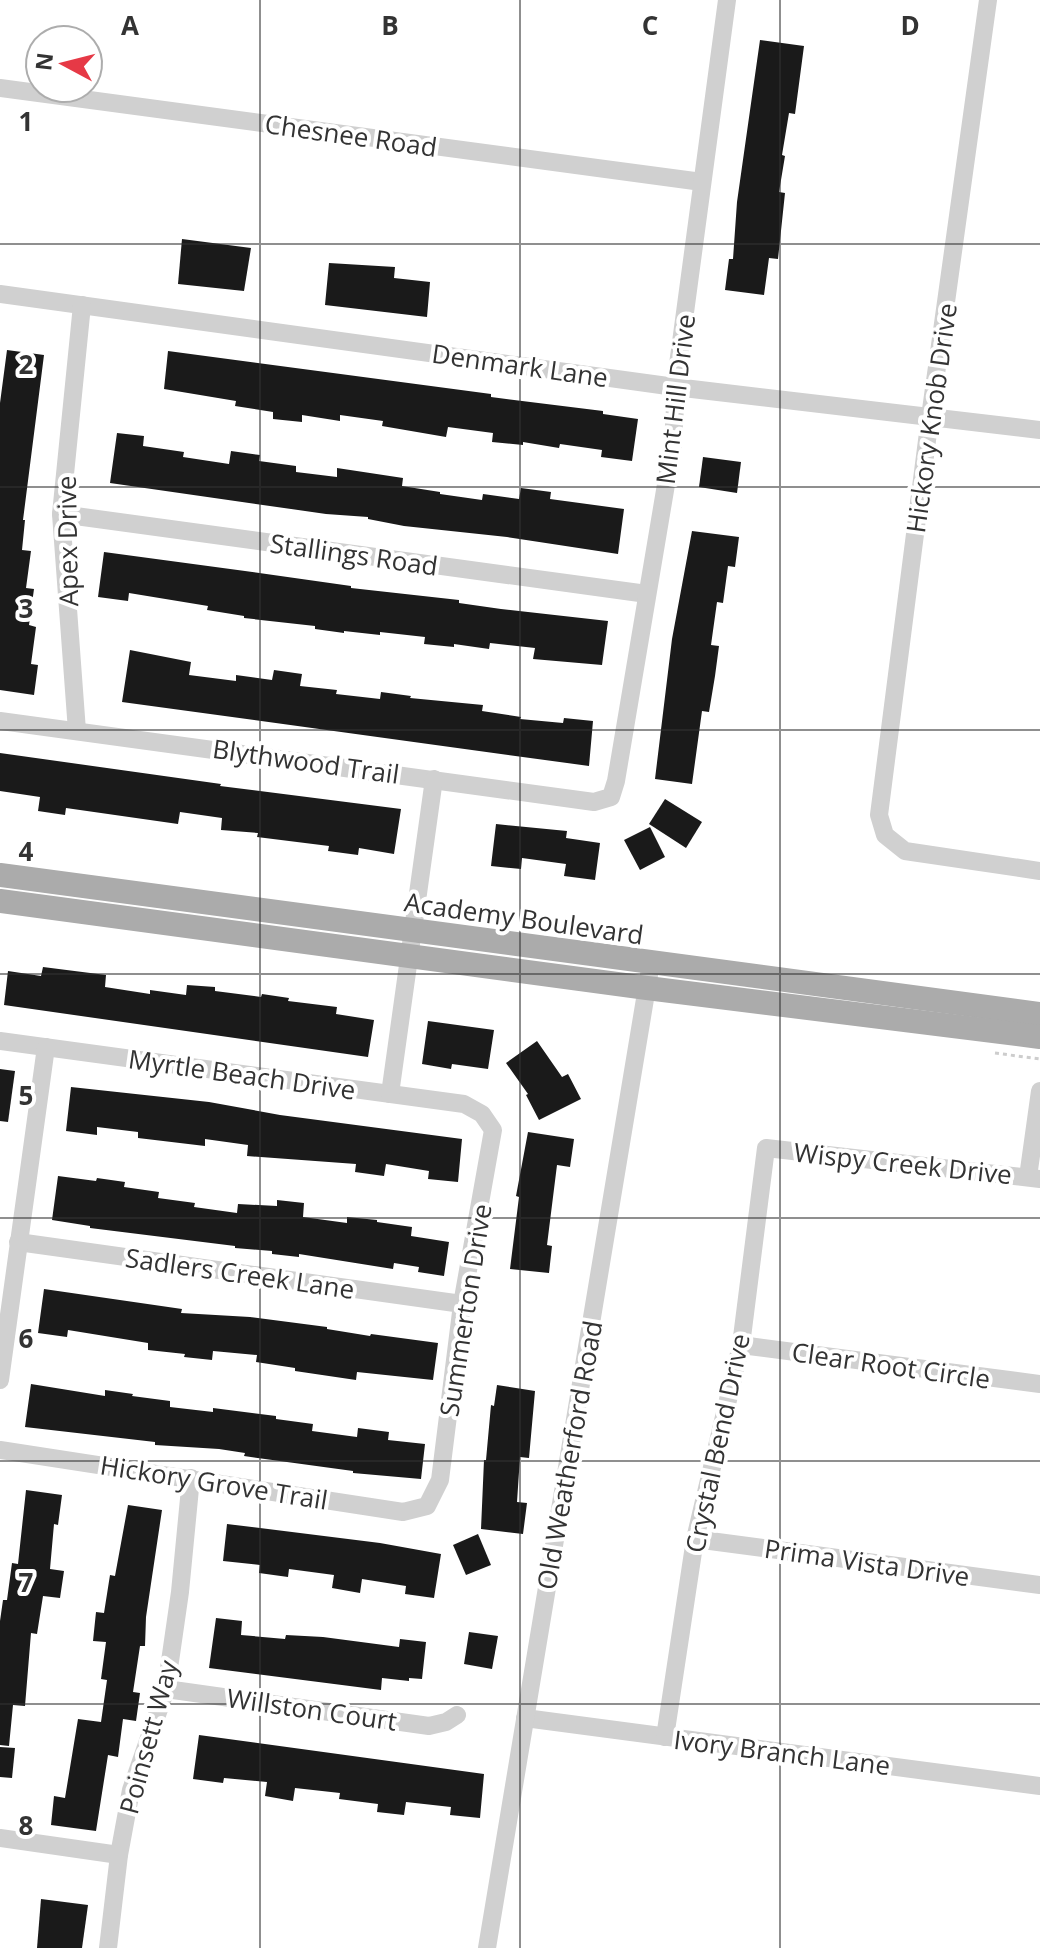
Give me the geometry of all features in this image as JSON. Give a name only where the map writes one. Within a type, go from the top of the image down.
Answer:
[{"type":"main road","name":"Academy Boulevard","points":[[0,875],[1040,1014]]},
{"type":"main road","name":"Academy Boulevard","points":[[0,901],[1040,1037]]},
{"type":"street","name":"Mint Hill Drive","points":[[611,797],[673,443],[675,387],[727,0]]},
{"type":"street","name":"Hickory Knob Drive","points":[[988,0],[879,815],[885,835],[905,851],[1040,871]]},
{"type":"street","name":"Chesnee Road","points":[[0,88],[702,182]]},
{"type":"street","name":"Denmark Lane","points":[[0,294],[675,387],[1040,430]]},
{"type":"street","name":"Apex Drive","points":[[77,731],[61,514],[82,305]]},
{"type":"street","name":"Stallings Road","points":[[61,514],[647,594]]},
{"type":"street","name":"Blythwood Trail","points":[[0,721],[594,802],[611,797]]},
{"type":"street","points":[[390,1094],[434,779]]},
{"type":"street","name":"Old Weatherford Road","points":[[487,1948],[651,963]]},
{"type":"street","name":"Myrtle Beach Drive","points":[[0,1041],[464,1104],[482,1114]]},
{"type":"street","points":[[0,1380],[46,1047]]},
{"type":"street","points":[[1034,1178],[1040,1091]]},
{"type":"street","name":"Summerton Drive","points":[[427,1506],[440,1480],[462,1304],[493,1130],[482,1114]]},
{"type":"street","name":"Wispy Creek Drive","points":[[766,1148],[1034,1178]]},
{"type":"street","name":"Crystal Bend Drive","points":[[665,1737],[695,1539],[741,1345],[766,1148]]},
{"type":"street","name":"Sadlers Creek Lane","points":[[18,1242],[462,1304]]},
{"type":"street","name":"Clear Root Circle","points":[[741,1345],[1040,1384]]},
{"type":"street","name":"Hickory Grove Trail","points":[[0,1450],[403,1512],[427,1506]]},
{"type":"street","name":"Poinsett Way","points":[[108,1948],[119,1855],[131,1790],[166,1689],[180,1592],[191,1478]]},
{"type":"street","name":"Prima Vista Drive","points":[[695,1539],[1040,1585]]},
{"type":"street","name":"Willston Court","points":[[166,1689],[429,1726],[446,1722],[457,1715]]},
{"type":"street","name":"Ivory Branch Lane","points":[[525,1718],[1040,1786]]},
{"type":"street","points":[[0,1838],[119,1855]]},
{"type":"building","points":[[760,40],[804,46],[795,114],[789,113],[782,155],[785,156],[779,192],[785,193],[778,259],[769,258],[764,295],[725,290],[729,259],[733,259],[737,202]]},
{"type":"building","points":[[182,239],[251,248],[244,291],[178,284]]},
{"type":"building","points":[[329,263],[395,267],[394,278],[430,282],[427,317],[325,305]]},
{"type":"building","points":[[7,350],[44,355],[22,550],[31,551],[26,588],[34,589],[29,625],[36,627],[31,664],[38,665],[34,695],[0,690],[0,403]]},
{"type":"building","points":[[168,351],[491,394],[491,397],[603,411],[603,414],[638,419],[632,461],[601,457],[602,450],[560,444],[559,448],[523,442],[523,445],[492,442],[493,433],[448,427],[446,437],[382,426],[383,421],[340,415],[340,421],[302,415],[302,422],[273,419],[273,412],[235,406],[236,401],[164,389]]},
{"type":"building","points":[[117,433],[144,436],[143,446],[184,452],[183,457],[229,464],[231,451],[260,455],[259,461],[296,466],[296,472],[337,477],[337,468],[403,478],[402,486],[440,494],[482,500],[483,494],[519,499],[521,488],[551,492],[550,499],[624,509],[618,554],[110,483]]},
{"type":"building","points":[[703,457],[741,462],[737,493],[699,487]]},
{"type":"building","points":[[692,531],[739,537],[735,567],[728,566],[723,603],[717,602],[711,645],[719,646],[715,676],[709,712],[702,711],[692,784],[655,779],[672,639]]},
{"type":"building","points":[[104,552],[351,588],[459,600],[459,603],[501,609],[608,621],[602,665],[533,659],[535,648],[490,643],[489,649],[454,644],[454,647],[424,644],[425,637],[315,629],[315,626],[244,618],[207,610],[208,606],[129,593],[128,601],[98,597]]},
{"type":"building","points":[[130,650],[191,662],[189,675],[236,681],[236,675],[272,680],[274,670],[302,674],[300,686],[337,690],[336,694],[380,699],[381,692],[483,705],[482,711],[520,719],[563,723],[564,718],[593,721],[589,766],[122,702]]},
{"type":"building","points":[[0,753],[401,809],[394,854],[359,848],[358,855],[328,851],[329,846],[257,837],[258,833],[221,830],[222,818],[180,812],[178,824],[66,808],[65,815],[38,811],[40,797],[0,791]]},
{"type":"building","points":[[665,799],[702,822],[686,848],[649,824]]},
{"type":"building","points":[[496,824],[567,831],[566,838],[600,843],[595,880],[564,876],[566,864],[522,858],[521,869],[491,866]]},
{"type":"building","points":[[650,827],[665,857],[640,870],[624,840]]},
{"type":"building","points":[[43,967],[106,975],[105,987],[150,994],[150,990],[186,995],[187,985],[337,1007],[336,1014],[374,1020],[368,1057],[4,1005],[8,971],[41,976]]},
{"type":"building","points":[[428,1021],[494,1030],[488,1069],[452,1064],[451,1069],[422,1064]]},
{"type":"building","points":[[537,1041],[562,1077],[568,1074],[581,1099],[539,1120],[528,1094],[506,1063]]},
{"type":"building","points":[[0,1069],[15,1071],[8,1122],[0,1121]]},
{"type":"building","points":[[71,1087],[209,1102],[280,1115],[462,1139],[458,1182],[428,1179],[429,1171],[386,1164],[384,1176],[355,1172],[356,1164],[247,1156],[248,1145],[205,1139],[205,1146],[138,1138],[138,1132],[97,1127],[97,1135],[66,1131]]},
{"type":"building","points":[[528,1132],[574,1139],[570,1167],[557,1165],[547,1245],[552,1246],[549,1273],[510,1269],[519,1197],[516,1196]]},
{"type":"building","points":[[58,1176],[125,1182],[124,1187],[159,1192],[158,1198],[195,1203],[194,1207],[237,1213],[238,1204],[277,1206],[277,1200],[304,1203],[303,1217],[347,1223],[347,1217],[412,1227],[411,1236],[449,1242],[444,1276],[418,1272],[419,1267],[394,1263],[393,1269],[299,1254],[299,1257],[272,1254],[272,1251],[90,1228],[52,1220]]},
{"type":"building","points":[[44,1289],[182,1309],[181,1313],[250,1317],[438,1343],[433,1380],[357,1372],[356,1380],[256,1362],[257,1355],[213,1351],[212,1360],[148,1350],[148,1343],[68,1330],[67,1337],[38,1333]]},
{"type":"building","points":[[31,1384],[105,1396],[105,1390],[133,1394],[170,1401],[170,1407],[213,1412],[213,1408],[276,1416],[276,1419],[313,1424],[312,1431],[357,1437],[358,1428],[389,1432],[388,1440],[425,1444],[421,1479],[353,1473],[244,1456],[245,1453],[219,1449],[155,1445],[155,1442],[25,1427]]},
{"type":"building","points":[[497,1385],[535,1391],[529,1458],[520,1457],[517,1502],[527,1503],[523,1534],[481,1529],[484,1460],[491,1405],[494,1406]]},
{"type":"building","points":[[26,1490],[62,1495],[58,1525],[54,1524],[50,1569],[64,1571],[60,1598],[43,1596],[37,1634],[31,1633],[25,1706],[13,1705],[9,1746],[0,1745],[0,1621],[3,1600],[7,1600],[12,1563],[18,1564]]},
{"type":"building","points":[[128,1505],[162,1510],[146,1617],[145,1646],[140,1646],[133,1692],[140,1693],[136,1721],[123,1719],[118,1757],[108,1755],[96,1831],[51,1825],[54,1796],[65,1798],[78,1719],[101,1722],[107,1680],[101,1679],[106,1642],[93,1641],[96,1612],[104,1613],[110,1575],[115,1576]]},
{"type":"building","points":[[227,1524],[380,1543],[441,1554],[434,1598],[405,1594],[406,1586],[362,1579],[360,1593],[332,1588],[334,1575],[289,1569],[288,1577],[259,1573],[260,1565],[223,1561]]},
{"type":"building","points":[[478,1534],[491,1565],[466,1575],[453,1545]]},
{"type":"building","points":[[216,1618],[242,1621],[241,1635],[285,1639],[286,1635],[323,1637],[399,1647],[400,1639],[426,1642],[422,1679],[382,1678],[381,1690],[209,1668]]},
{"type":"building","points":[[469,1632],[498,1636],[492,1669],[464,1664]]},
{"type":"building","points":[[199,1735],[484,1774],[480,1818],[450,1815],[451,1807],[406,1802],[404,1815],[377,1812],[378,1804],[339,1799],[340,1793],[295,1788],[293,1801],[265,1796],[267,1782],[224,1778],[223,1783],[193,1779]]},
{"type":"building","points":[[0,1747],[15,1748],[12,1778],[0,1777]]},
{"type":"building","points":[[41,1899],[88,1905],[82,1948],[37,1948]]}]
